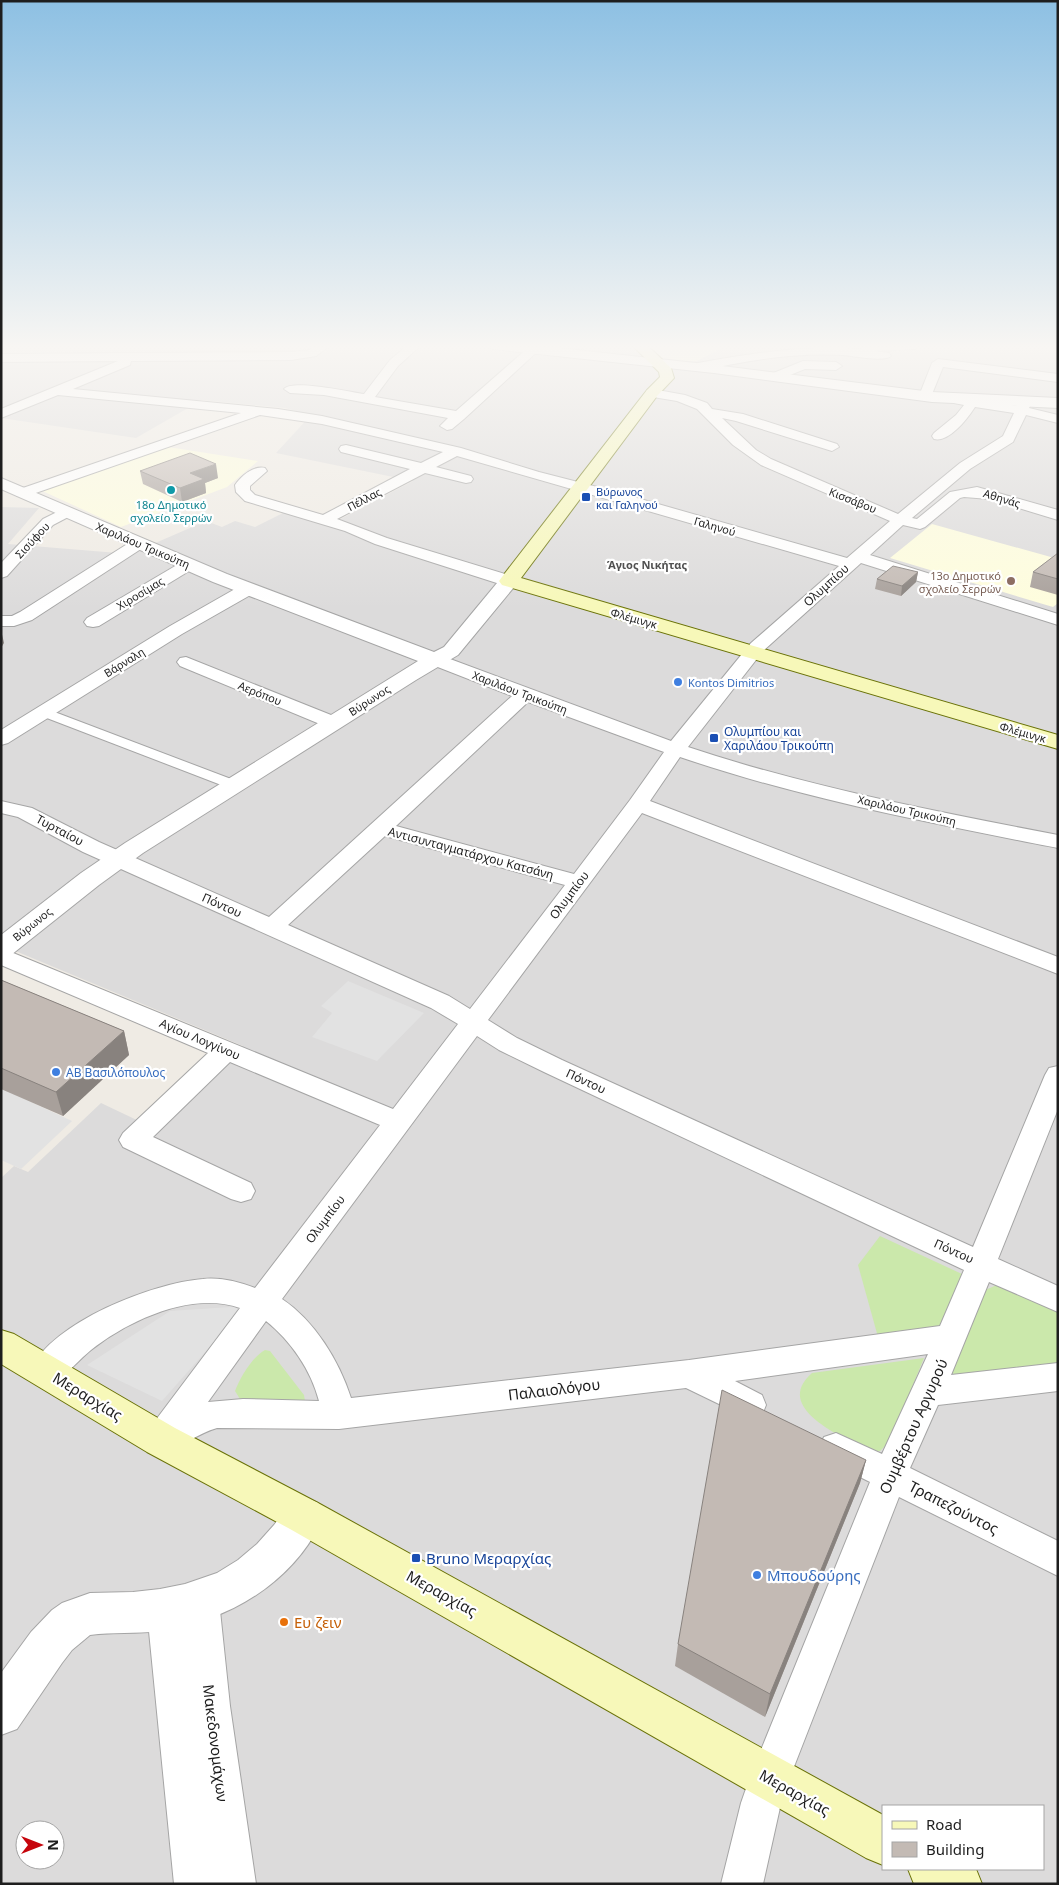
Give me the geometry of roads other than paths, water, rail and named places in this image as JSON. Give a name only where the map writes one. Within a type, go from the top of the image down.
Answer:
[{"type":"main road","name":"Βύρωνος","points":[[509,581],[622,433]]},
{"type":"main road","name":"Φλέμινγκ","points":[[509,581],[1058,742]]},
{"type":"main road","name":"Μεραρχίας","points":[[1,1345],[161,1440],[304,1516],[882,1840]]},
{"type":"main road","points":[[934,1870],[958,1884]]},
{"type":"street","points":[[22,493],[197,433]]},
{"type":"street","points":[[360,433],[340,448],[466,479]]},
{"type":"street","name":"Γαληνού","points":[[377,433],[461,452],[581,488],[854,561]]},
{"type":"street","points":[[427,444],[440,433]]},
{"type":"street","name":"Κισσάβου","points":[[728,433],[758,458],[900,520]]},
{"type":"street","points":[[788,433],[832,447]]},
{"type":"street","points":[[939,436],[943,433]]},
{"type":"street","name":"Ολυμπίου","points":[[161,1440],[262,1302],[638,804],[676,748],[752,652],[900,520],[973,459],[1008,439],[1011,433]]},
{"type":"street","name":"Πέλλας","points":[[324,520],[422,468],[461,452]]},
{"type":"street","name":"Φλέμινγκ","points":[[260,471],[242,485],[246,496],[509,581]]},
{"type":"street","name":"Αθηνάς","points":[[947,481],[1058,515]]},
{"type":"street","name":"Χαριλάου Τρικούπη","points":[[1,483],[138,544],[248,589],[525,694],[676,748],[728,765],[846,796],[1058,842]]},
{"type":"street","points":[[900,520],[920,524],[949,499],[959,493],[991,495]]},
{"type":"street","name":"Σισύφου","points":[[4,567],[48,522],[67,512]]},
{"type":"street","points":[[1,621],[14,621],[26,616],[138,544]]},
{"type":"street","points":[[854,561],[1058,620]]},
{"type":"street","name":"Χιροσίμας","points":[[93,622],[188,564]]},
{"type":"street","name":"Βύρωνος","points":[[1,949],[117,859],[418,669],[455,648],[509,581]]},
{"type":"street","name":"Βάρναλη","points":[[1,739],[201,615],[248,589]]},
{"type":"street","name":"Αερόπου","points":[[186,662],[334,723]]},
{"type":"street","name":"Αντισυνταγματάρχου Κατσάνη","points":[[380,828],[525,694]]},
{"type":"street","points":[[44,712],[234,785]]},
{"type":"street","points":[[638,804],[1058,966]]},
{"type":"street","name":"Τυρταίου","points":[[1,807],[25,812],[117,859]]},
{"type":"street","points":[[272,926],[380,828]]},
{"type":"street","name":"Αντισυνταγματάρχου Κατσάνη","points":[[380,828],[578,882]]},
{"type":"street","name":"Πόντου","points":[[117,859],[440,1002],[508,1044],[1058,1300]]},
{"type":"street","name":"Αγίου Λογγίνου","points":[[1,956],[398,1122]]},
{"type":"street","points":[[227,1050],[133,1140],[241,1191]]},
{"type":"street","name":"Ουμβέρτου Αργυρού","points":[[742,1884],[761,1803],[770,1777],[890,1475],[951,1338],[1058,1075]]},
{"type":"street","points":[[46,1370],[66,1349],[95,1328],[126,1312],[184,1294],[208,1292],[234,1294],[262,1302],[289,1323],[312,1351],[336,1398],[339,1415]]},
{"type":"street","name":"Παλαιολόγου","points":[[161,1440],[194,1420],[217,1414],[339,1415],[689,1374],[951,1338]]},
{"type":"street","points":[[689,1374],[776,1418]]},
{"type":"street","points":[[927,1392],[1058,1377]]},
{"type":"street","name":"Τραπεζούντος","points":[[811,1436],[1058,1560]]},
{"type":"street","points":[[1,1712],[59,1632],[77,1618],[94,1613],[183,1606],[241,1583],[257,1572],[287,1541],[304,1516]]},
{"type":"street","points":[[183,1606],[195,1884]]},
{"type":"street","name":"Μακεδονομάχων","points":[[183,1606],[211,1706],[235,1884]]},
{"type":"place","name":"18ο Δημοτικό σχολείο Σερρών","points":[[171,490]]},
{"type":"place","name":"Βύρωνος και Γαληνού","points":[[586,497]]},
{"type":"place","name":"13ο Δημοτικό σχολείο Σερρών","points":[[1011,581]]},
{"type":"place","name":"Kontos Dimitrios","points":[[678,682]]},
{"type":"place","name":"Ολυμπίου και Χαριλάου Τρικούπη","points":[[714,738]]},
{"type":"place","name":"ΑΒ Βασιλόπουλος","points":[[56,1072]]},
{"type":"place","name":"Bruno Μεραρχίας","points":[[416,1558]]},
{"type":"place","name":"Μπουδούρης","points":[[757,1575]]},
{"type":"place","name":"Ευ ζειν","points":[[284,1622]]},
{"type":"district","name":"Άγιος Νικήτας","points":[[647,564]]}]
